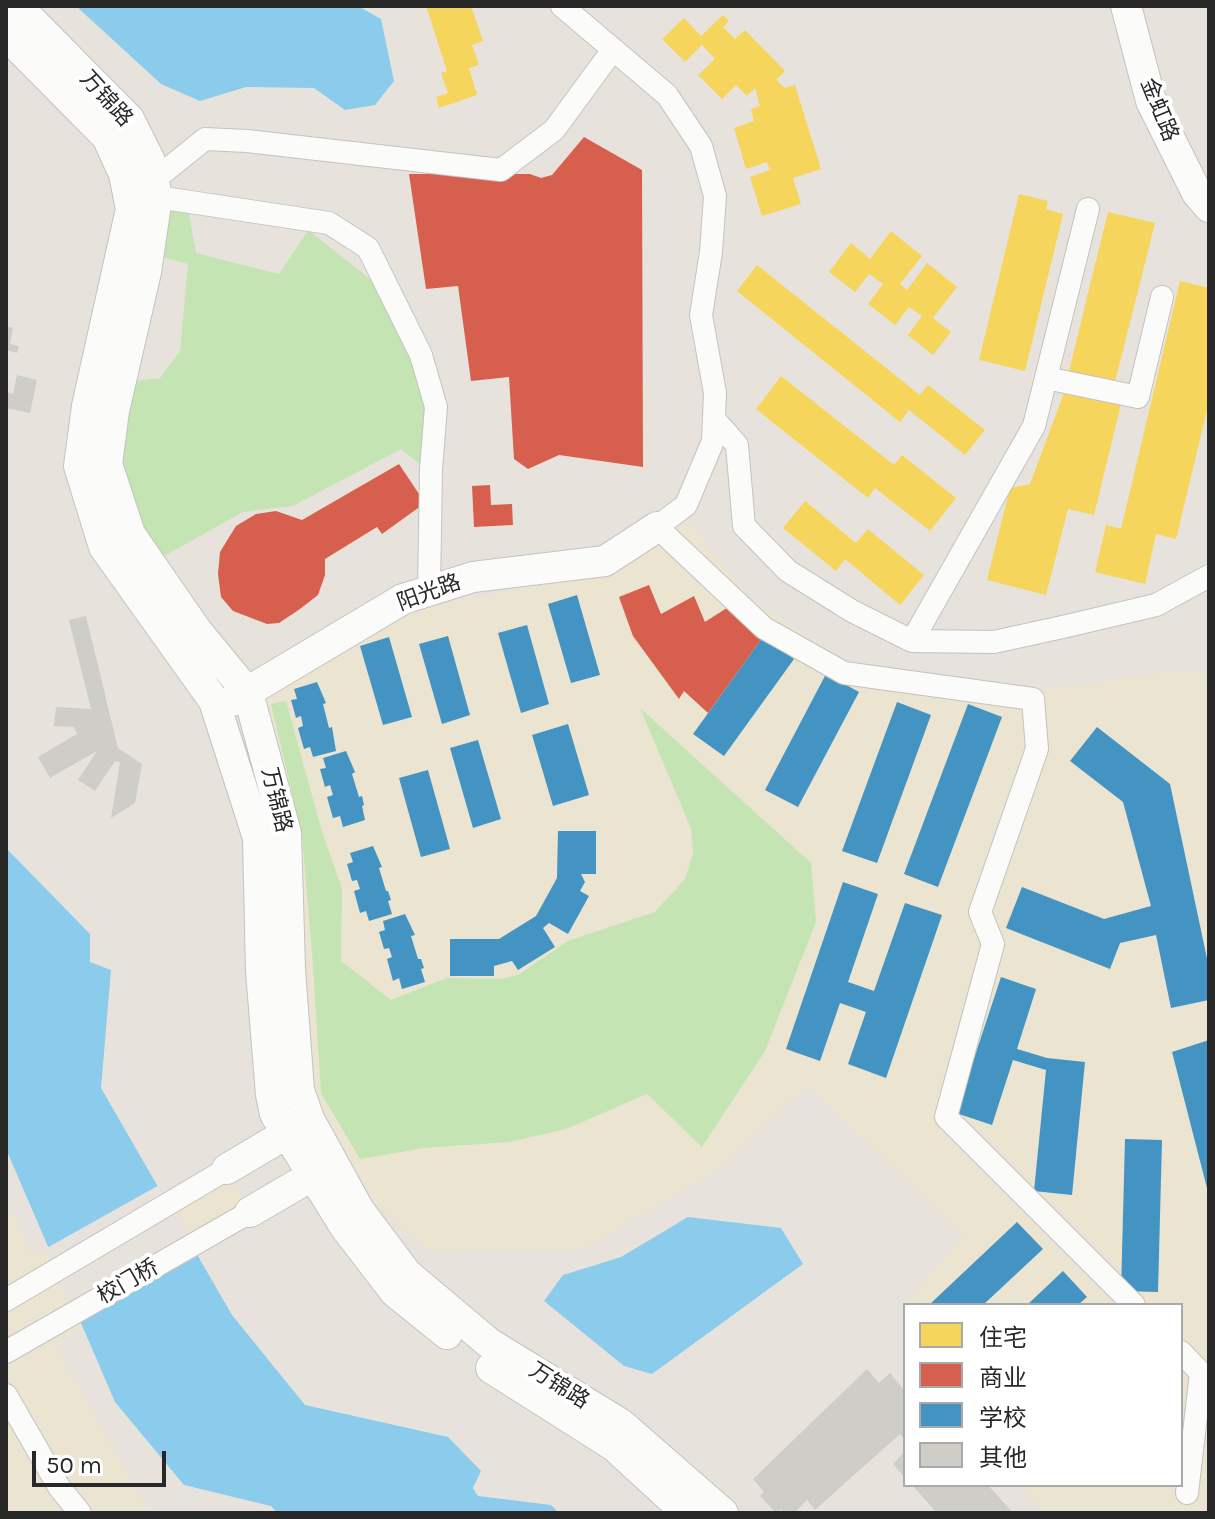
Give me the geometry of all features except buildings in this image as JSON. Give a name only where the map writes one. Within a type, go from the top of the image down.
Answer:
[{"type":"street","name":"万锦路","points":[[8,6],[41,19],[129,119],[150,161],[146,189],[146,272],[114,411],[107,464],[130,534],[197,631],[248,693],[286,833],[290,969],[299,1090],[298,1127]]},
{"type":"street","points":[[562,6],[667,95],[701,146],[715,196],[711,252],[701,315],[715,393],[713,441],[686,505],[657,527],[764,628],[844,673],[1033,699],[1037,749],[980,912],[993,944],[946,1117],[1132,1303]]},
{"type":"street","name":"金虹路","points":[[1126,6],[1151,101],[1197,193],[1209,207]]},
{"type":"street","name":"万锦路","points":[[6,35],[107,137],[124,174],[146,189]]},
{"type":"street","points":[[146,189],[205,139],[501,170],[554,130],[612,51]]},
{"type":"street","name":"万锦路","points":[[146,189],[131,209],[87,406],[79,466],[104,547],[214,701],[258,838],[261,971],[275,1114],[298,1127],[322,1169],[345,1227],[395,1292],[483,1363],[614,1446],[687,1513]]},
{"type":"street","points":[[146,189],[329,223],[368,248],[421,355],[436,407],[431,469],[429,591]]},
{"type":"street","points":[[912,641],[1034,426],[1088,209]]},
{"type":"street","points":[[1046,378],[1138,397],[1162,297]]},
{"type":"street","points":[[714,419],[737,445],[744,526],[788,571],[852,611],[912,641],[994,642],[1156,605],[1209,576]]},
{"type":"street","name":"阳光路","points":[[216,709],[248,693],[403,599],[473,577],[605,561],[657,527]]},
{"type":"street","points":[[6,1300],[298,1127]]},
{"type":"street","name":"万锦路","points":[[322,1169],[359,1210],[407,1274],[489,1343],[621,1424],[723,1513]]},
{"type":"street","points":[[250,1212],[322,1169]]},
{"type":"street","name":"校门桥","points":[[6,1352],[250,1212]]},
{"type":"street","points":[[1183,1354],[1201,1373],[1187,1493]]},
{"type":"street","points":[[6,1395],[59,1487],[80,1513]]},
{"type":"shaded area","points":[[686,518],[749,596],[842,661],[1046,689],[1184,670],[1209,676],[1209,1513],[1044,1513],[1023,1487],[1183,1487],[1183,1303],[907,1303],[963,1234],[807,1085],[715,1172],[581,1250],[428,1251],[374,1202],[314,1098],[296,837],[266,696],[416,610],[603,571]]},
{"type":"shaded area","points":[[227,1169],[250,1212],[56,1346],[149,1513],[6,1513],[6,1200],[31,1253]]},
{"type":"green space","points":[[163,203],[188,209],[196,253],[279,274],[308,230],[384,290],[414,360],[426,406],[422,466],[401,449],[293,506],[243,512],[155,561],[112,462],[127,382],[160,378],[180,351],[188,264],[156,255]]},
{"type":"green space","points":[[286,701],[322,832],[342,889],[341,961],[391,1000],[447,978],[501,979],[518,975],[568,941],[655,912],[685,879],[693,854],[691,828],[640,708],[811,863],[816,922],[765,1051],[702,1147],[647,1094],[566,1129],[509,1142],[424,1148],[360,1159],[321,1093],[302,835],[271,704]]},
{"type":"water","points":[[76,6],[358,6],[381,19],[394,81],[375,105],[345,110],[314,88],[246,87],[200,101],[161,84]]},
{"type":"water","points":[[6,848],[90,934],[90,962],[111,970],[101,1088],[232,1315],[305,1405],[448,1437],[481,1471],[473,1488],[478,1496],[551,1505],[559,1513],[277,1513],[271,1506],[184,1485],[115,1402],[6,1149]]},
{"type":"water","points":[[688,1217],[781,1228],[803,1264],[652,1374],[624,1366],[544,1301],[563,1275],[621,1257]]},
{"type":"pier","points":[[161,1184],[201,1254],[77,1324],[45,1249]]}]
